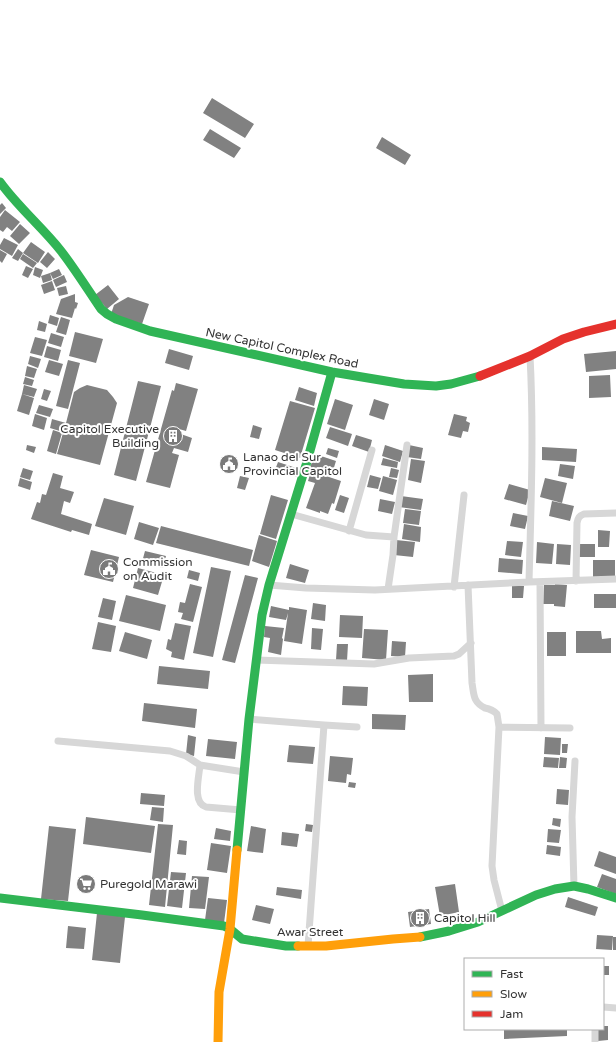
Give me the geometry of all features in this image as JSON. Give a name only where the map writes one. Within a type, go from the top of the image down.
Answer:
[{"type":"street","name":"New Capitol Complex Road","points":[[0,182],[8,193],[38,224],[61,251],[101,309],[107,314],[150,331],[332,372],[404,384],[436,386],[477,377],[530,356],[563,339],[616,324]]},
{"type":"street","points":[[529,582],[532,480],[532,390],[530,356]]},
{"type":"street","points":[[218,1042],[219,992],[230,929],[249,719],[262,615],[269,585],[306,465],[332,372]]},
{"type":"street","points":[[388,589],[407,445]]},
{"type":"street","points":[[349,531],[372,450]]},
{"type":"street","points":[[454,587],[464,495]]},
{"type":"street","points":[[576,581],[577,523],[580,515],[616,513]]},
{"type":"street","points":[[291,514],[366,535],[394,537]]},
{"type":"street","points":[[269,585],[375,590],[616,579]]},
{"type":"street","points":[[540,582],[541,728]]},
{"type":"street","points":[[468,586],[472,683],[474,696],[479,705],[497,714],[499,728],[492,866],[502,911]]},
{"type":"street","points":[[256,660],[374,664],[409,658],[454,656],[459,654],[471,643]]},
{"type":"street","points":[[249,719],[357,727]]},
{"type":"street","points":[[308,946],[324,725]]},
{"type":"street","points":[[499,728],[570,728]]},
{"type":"street","points":[[58,742],[170,751],[186,756],[200,766],[244,772]]},
{"type":"street","points":[[574,886],[572,817],[575,760]]},
{"type":"street","points":[[200,766],[197,796],[202,806],[241,810]]},
{"type":"street","name":"Awar Street","points":[[0,898],[224,926],[242,939],[251,941],[286,946],[326,946],[393,938],[424,937],[449,931],[478,922],[555,889],[574,886],[616,898]]},
{"type":"street","points":[[604,1007],[616,1008]]},
{"type":"street","points":[[595,1030],[595,1042]]},
{"type":"building","points":[[212,98],[254,124],[245,138],[203,113]]},
{"type":"building","points":[[210,129],[241,148],[234,158],[203,140]]},
{"type":"building","points":[[382,137],[411,155],[405,165],[376,148]]},
{"type":"building","points":[[2,203],[6,208],[0,214],[0,205]]},
{"type":"building","points":[[5,210],[20,222],[12,231],[7,227],[3,232],[0,230],[0,217]]},
{"type":"building","points":[[20,224],[30,233],[19,244],[10,236]]},
{"type":"building","points":[[4,238],[18,245],[12,256],[0,249],[0,245]]},
{"type":"building","points":[[31,242],[45,252],[38,263],[23,253]]},
{"type":"building","points":[[18,249],[23,253],[18,261],[12,258]]},
{"type":"building","points":[[0,250],[7,254],[2,263],[0,261]]},
{"type":"building","points":[[48,252],[55,259],[47,268],[40,262]]},
{"type":"building","points":[[23,254],[37,263],[33,268],[20,259]]},
{"type":"building","points":[[26,266],[33,269],[28,278],[22,275]]},
{"type":"building","points":[[35,267],[43,270],[40,278],[33,275]]},
{"type":"building","points":[[59,269],[62,275],[53,279],[50,273]]},
{"type":"building","points":[[50,273],[52,280],[43,283],[41,276]]},
{"type":"building","points":[[64,275],[67,282],[56,287],[53,280]]},
{"type":"building","points":[[52,281],[55,290],[44,294],[41,285]]},
{"type":"building","points":[[108,285],[119,299],[107,309],[95,295]]},
{"type":"building","points":[[66,286],[68,294],[59,296],[57,288]]},
{"type":"building","points":[[75,294],[75,302],[78,303],[72,318],[56,314],[61,299]]},
{"type":"building","points":[[128,297],[149,304],[142,324],[111,314],[114,305]]},
{"type":"building","points":[[50,315],[59,318],[57,326],[48,323]]},
{"type":"building","points":[[61,317],[70,320],[66,335],[56,332]]},
{"type":"building","points":[[39,321],[47,324],[45,332],[37,330]]},
{"type":"building","points":[[75,332],[103,339],[96,363],[69,356]]},
{"type":"building","points":[[51,333],[64,337],[61,347],[48,343]]},
{"type":"building","points":[[35,337],[47,340],[42,356],[30,353]]},
{"type":"building","points":[[47,346],[61,350],[58,361],[44,357]]},
{"type":"building","points":[[169,349],[193,356],[189,370],[165,363]]},
{"type":"building","points":[[616,351],[616,369],[586,372],[584,354]]},
{"type":"building","points":[[30,356],[41,359],[38,368],[28,364]]},
{"type":"building","points":[[49,360],[63,364],[59,376],[45,372]]},
{"type":"building","points":[[68,360],[80,363],[68,409],[56,406]]},
{"type":"building","points":[[27,366],[37,369],[34,378],[25,376]]},
{"type":"building","points":[[610,375],[611,397],[589,398],[589,376]]},
{"type":"building","points":[[25,377],[34,380],[32,386],[23,384]]},
{"type":"building","points":[[138,381],[161,386],[136,481],[114,475]]},
{"type":"building","name":"Capitol Executive Building","points":[[176,383],[198,389],[186,431],[179,429],[178,433],[192,438],[188,452],[174,448],[172,453],[179,455],[170,488],[146,482],[172,390],[174,391]]},
{"type":"building","points":[[24,385],[37,389],[34,397],[22,394]]},
{"type":"building","points":[[87,385],[107,390],[117,403],[100,465],[57,454],[65,426],[63,432],[50,428],[52,419],[66,423],[74,392]]},
{"type":"building","points":[[299,387],[317,393],[314,406],[295,400]]},
{"type":"building","points":[[44,389],[51,391],[47,401],[41,399]]},
{"type":"building","points":[[22,394],[34,398],[29,415],[17,411]]},
{"type":"building","points":[[335,399],[353,405],[345,430],[327,424]]},
{"type":"building","points":[[374,399],[389,404],[384,420],[369,415]]},
{"type":"building","points":[[290,401],[315,408],[300,458],[275,450]]},
{"type":"building","points":[[39,405],[53,409],[50,417],[36,413]]},
{"type":"building","points":[[35,414],[47,418],[44,430],[32,426]]},
{"type":"building","points":[[454,414],[467,417],[466,421],[470,423],[468,432],[463,431],[461,438],[448,435]]},
{"type":"building","points":[[253,425],[262,428],[259,439],[250,437]]},
{"type":"building","points":[[330,427],[352,434],[348,446],[326,438]]},
{"type":"building","points":[[53,430],[62,433],[56,454],[47,451]]},
{"type":"building","points":[[356,435],[372,440],[369,452],[352,446]]},
{"type":"building","points":[[27,445],[36,447],[34,453],[26,450]]},
{"type":"building","points":[[385,445],[403,451],[400,462],[382,456]]},
{"type":"building","points":[[409,445],[423,448],[421,459],[407,457]]},
{"type":"building","points":[[542,447],[577,449],[576,462],[542,460]]},
{"type":"building","points":[[328,448],[339,451],[337,458],[326,454]]},
{"type":"building","points":[[315,454],[336,461],[331,477],[309,470]]},
{"type":"building","points":[[383,458],[398,462],[397,468],[381,465]]},
{"type":"building","points":[[411,459],[425,461],[421,483],[408,480]]},
{"type":"building","points":[[278,462],[299,469],[297,477],[275,470]]},
{"type":"building","points":[[560,464],[575,466],[573,479],[558,476]]},
{"type":"building","points":[[23,468],[33,471],[30,480],[20,477]]},
{"type":"building","points":[[391,468],[399,470],[397,478],[389,477]]},
{"type":"building","points":[[311,471],[341,481],[334,504],[332,503],[328,514],[306,508],[315,483],[308,481]]},
{"type":"building","points":[[53,473],[63,476],[60,488],[74,492],[70,503],[64,501],[61,514],[92,524],[89,535],[72,530],[71,532],[31,519],[37,502],[40,503],[42,494],[46,495]]},
{"type":"building","points":[[370,475],[381,478],[378,489],[367,487]]},
{"type":"building","points":[[240,476],[249,478],[245,490],[237,488]]},
{"type":"building","points":[[383,476],[397,480],[393,495],[379,491]]},
{"type":"building","points":[[20,478],[32,482],[30,490],[18,486]]},
{"type":"building","points":[[545,478],[567,483],[562,503],[540,497]]},
{"type":"building","points":[[509,484],[530,490],[526,505],[504,499]]},
{"type":"building","points":[[271,495],[288,500],[276,539],[260,534]]},
{"type":"building","points":[[340,495],[349,498],[344,513],[335,510]]},
{"type":"building","points":[[401,496],[423,499],[421,510],[399,507]]},
{"type":"building","points":[[104,498],[134,506],[126,535],[95,526]]},
{"type":"building","points":[[380,499],[395,502],[392,514],[378,511]]},
{"type":"building","points":[[552,501],[574,506],[570,521],[549,516]]},
{"type":"building","points":[[405,509],[421,511],[419,525],[403,523]]},
{"type":"building","points":[[513,513],[528,516],[525,529],[510,526]]},
{"type":"building","points":[[139,522],[159,528],[153,545],[134,539]]},
{"type":"building","points":[[404,524],[421,527],[420,542],[402,539]]},
{"type":"building","points":[[161,526],[253,550],[249,566],[156,543]]},
{"type":"building","points":[[598,530],[610,531],[609,547],[598,547]]},
{"type":"building","points":[[259,535],[277,541],[269,567],[252,561]]},
{"type":"building","points":[[396,540],[415,542],[413,557],[394,555]]},
{"type":"building","points":[[507,541],[523,542],[521,557],[505,555]]},
{"type":"building","points":[[537,542],[554,544],[552,564],[536,563]]},
{"type":"building","points":[[557,544],[571,545],[570,565],[556,564]]},
{"type":"building","points":[[578,544],[595,544],[595,557],[578,557]]},
{"type":"building","points":[[91,550],[119,557],[113,582],[84,575]]},
{"type":"building","points":[[145,551],[166,556],[163,568],[142,562]]},
{"type":"building","points":[[499,558],[523,560],[522,574],[498,572]]},
{"type":"building","points":[[593,560],[615,560],[615,578],[593,578]]},
{"type":"building","points":[[290,564],[309,570],[305,583],[286,578]]},
{"type":"building","points":[[211,567],[231,571],[213,657],[193,653]]},
{"type":"building","points":[[138,568],[164,575],[158,595],[133,588]]},
{"type":"building","points":[[189,570],[200,573],[198,581],[187,578]]},
{"type":"building","points":[[245,575],[258,578],[235,663],[222,660]]},
{"type":"building","points":[[190,584],[202,587],[193,622],[181,619],[183,613],[178,612],[180,602],[185,603]]},
{"type":"building","points":[[512,585],[524,586],[523,598],[512,598]]},
{"type":"building","points":[[544,585],[567,585],[565,607],[554,606],[554,604],[543,604]]},
{"type":"building","points":[[594,594],[616,594],[616,608],[594,608]]},
{"type":"building","points":[[126,595],[166,605],[160,631],[119,621]]},
{"type":"building","points":[[103,598],[116,601],[112,620],[98,617]]},
{"type":"building","points":[[313,603],[326,605],[325,621],[311,619]]},
{"type":"building","points":[[271,606],[289,610],[289,607],[307,610],[302,644],[284,641],[288,613],[286,620],[269,617]]},
{"type":"building","points":[[340,615],[363,616],[362,638],[339,637]]},
{"type":"building","points":[[98,622],[116,626],[111,652],[92,649]]},
{"type":"building","points":[[175,623],[191,626],[184,660],[171,657],[172,652],[166,649],[168,639],[171,640]]},
{"type":"building","points":[[265,626],[284,628],[281,655],[268,652],[270,638],[264,637]]},
{"type":"building","points":[[312,628],[323,629],[321,650],[311,649]]},
{"type":"building","points":[[364,629],[388,630],[386,660],[362,658]]},
{"type":"building","points":[[576,631],[601,631],[602,639],[611,638],[611,653],[576,653]]},
{"type":"building","points":[[125,632],[152,640],[147,659],[119,651]]},
{"type":"building","points":[[547,632],[566,632],[566,656],[547,656]]},
{"type":"building","points":[[392,641],[406,642],[405,657],[391,656]]},
{"type":"building","points":[[337,644],[348,644],[347,661],[336,660]]},
{"type":"building","points":[[159,666],[210,671],[208,689],[157,684]]},
{"type":"building","points":[[433,674],[433,702],[409,702],[408,675]]},
{"type":"building","points":[[343,686],[368,687],[367,706],[342,705]]},
{"type":"building","points":[[144,703],[197,709],[195,728],[142,721]]},
{"type":"building","points":[[372,714],[406,715],[405,730],[372,729]]},
{"type":"building","points":[[188,735],[196,737],[194,756],[186,754]]},
{"type":"building","points":[[545,737],[561,738],[560,755],[544,754]]},
{"type":"building","points":[[208,739],[237,742],[235,759],[206,756]]},
{"type":"building","points":[[562,744],[568,744],[567,753],[562,753]]},
{"type":"building","points":[[289,745],[315,747],[313,764],[287,762]]},
{"type":"building","points":[[330,756],[353,758],[351,775],[347,774],[346,783],[328,781]]},
{"type":"building","points":[[544,757],[559,758],[558,768],[543,767]]},
{"type":"building","points":[[560,757],[567,758],[566,768],[559,768]]},
{"type":"building","points":[[349,782],[356,783],[355,788],[348,787]]},
{"type":"building","points":[[557,789],[569,790],[568,805],[556,804]]},
{"type":"building","points":[[141,793],[165,795],[164,806],[140,804]]},
{"type":"building","points":[[152,807],[164,808],[163,822],[150,820]]},
{"type":"building","points":[[86,817],[155,826],[151,853],[83,844]]},
{"type":"building","points":[[553,818],[561,819],[560,827],[552,825]]},
{"type":"building","points":[[158,824],[173,825],[165,907],[149,905]]},
{"type":"building","points":[[306,824],[313,825],[312,832],[305,831]]},
{"type":"building","points":[[49,826],[76,829],[68,901],[41,899]]},
{"type":"building","points":[[251,826],[266,829],[263,853],[247,851]]},
{"type":"building","points":[[216,828],[231,831],[230,841],[214,839]]},
{"type":"building","points":[[548,829],[561,830],[559,843],[547,842]]},
{"type":"building","points":[[282,832],[299,834],[297,847],[281,845]]},
{"type":"building","points":[[179,840],[187,841],[186,855],[177,854]]},
{"type":"building","points":[[211,843],[231,846],[227,873],[207,870]]},
{"type":"building","points":[[547,845],[561,847],[560,856],[546,854]]},
{"type":"building","points":[[599,851],[616,857],[616,874],[594,866]]},
{"type":"building","points":[[171,872],[186,873],[182,908],[167,906]]},
{"type":"building","points":[[602,874],[616,879],[616,894],[597,887]]},
{"type":"building","points":[[192,876],[209,877],[205,909],[189,908]]},
{"type":"building","points":[[455,884],[459,912],[440,916],[435,887]]},
{"type":"building","points":[[277,887],[302,890],[301,899],[276,895]]},
{"type":"building","points":[[568,897],[598,907],[595,916],[565,907]]},
{"type":"building","points":[[208,898],[227,900],[224,923],[205,920]]},
{"type":"building","points":[[256,905],[274,909],[270,924],[252,920]]},
{"type":"building","name":"Capitol Hill","points":[[429,909],[431,924],[410,927],[408,912]]},
{"type":"building","points":[[97,913],[125,917],[120,963],[92,960]]},
{"type":"building","points":[[68,926],[86,928],[84,949],[66,948]]},
{"type":"building","points":[[597,935],[613,936],[612,950],[596,949]]},
{"type":"building","points":[[613,937],[616,937],[616,950],[613,950]]},
{"type":"building","points":[[604,966],[609,966],[609,975],[604,975]]},
{"type":"building","points":[[604,1026],[608,1026],[608,1040],[598,1041],[598,1030],[604,1030]]},
{"type":"building","points":[[504,1030],[567,1030],[567,1036],[504,1039]]},
{"type":"traffic: fast","points":[[0,182],[14,200],[61,251],[101,309],[116,319],[150,331],[332,372],[404,384],[436,386],[451,384],[480,376]]},
{"type":"traffic: fast","points":[[237,850],[249,719],[262,615],[269,585],[306,465],[332,372]]},
{"type":"traffic: fast","points":[[420,937],[449,931],[478,922],[536,895],[555,889],[574,886],[616,898]]},
{"type":"traffic: fast","points":[[0,898],[224,926],[242,939],[286,946],[298,946]]},
{"type":"traffic: slow","points":[[218,1042],[219,992],[230,929],[237,850]]},
{"type":"traffic: slow","points":[[298,946],[326,946],[420,937]]},
{"type":"traffic: jam","points":[[480,376],[530,356],[563,339],[616,324]]},
{"type":"place","name":"Capitol Executive Building","points":[[173,436]]},
{"type":"place","name":"Lanao del Sur Provincial Capitol","points":[[229,464]]},
{"type":"place","name":"Commission on Audit","points":[[109,569]]},
{"type":"place","name":"Puregold Marawi","points":[[86,884]]},
{"type":"place","name":"Capitol Hill","points":[[420,918]]}]
